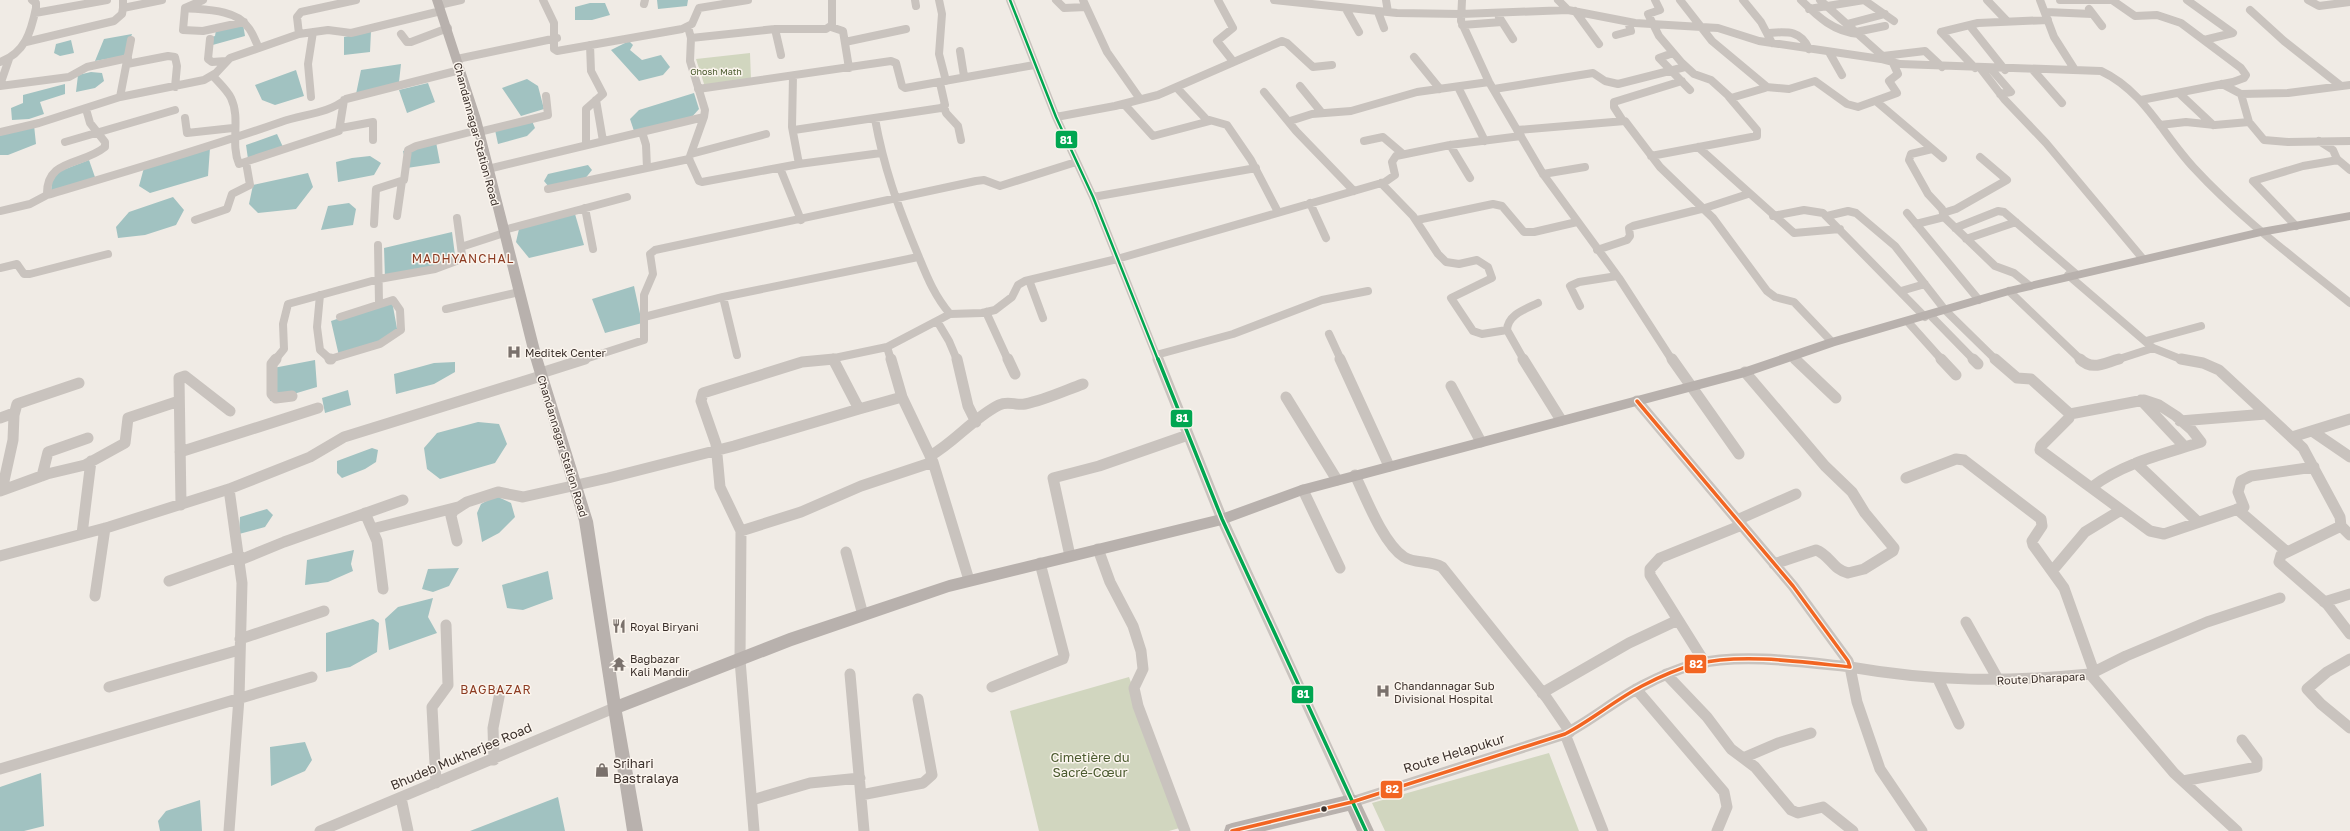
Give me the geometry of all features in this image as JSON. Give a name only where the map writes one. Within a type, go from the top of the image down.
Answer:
[{"type":"main road","name":"Chandannagar Station Road","points":[[439,5],[448,28],[479,131],[541,375],[586,521],[614,708],[635,831]]},
{"type":"main road","points":[[614,708],[863,615],[969,580],[1222,519],[1303,490],[1337,480],[1745,372],[1832,342],[1908,322],[2009,291],[2072,275],[2261,232],[2350,216]]},
{"type":"main road","points":[[1232,831],[1352,802],[1366,831]]},
{"type":"street","points":[[32,0],[36,3],[35,13],[26,42],[10,59],[0,85],[5,87],[69,77],[87,67],[168,56],[175,57],[175,87]]},
{"type":"street","points":[[35,13],[106,0]]},
{"type":"street","points":[[26,42],[114,21],[122,14],[122,0]]},
{"type":"street","points":[[123,8],[162,0]]},
{"type":"street","points":[[185,8],[203,0]]},
{"type":"street","points":[[299,34],[297,17],[301,12],[356,0]]},
{"type":"street","points":[[210,39],[208,59],[212,62],[226,61],[299,34],[328,30],[351,33],[439,5],[461,0]]},
{"type":"street","points":[[543,0],[554,21],[557,38],[554,49],[557,51],[688,27],[694,22],[699,8],[748,0]]},
{"type":"street","points":[[831,27],[832,0]]},
{"type":"street","points":[[939,0],[943,22],[940,30],[939,50],[944,106],[946,113],[958,126],[961,140]]},
{"type":"street","points":[[1010,0],[1034,65],[1092,197],[1222,519],[1352,802]]},
{"type":"street","points":[[1056,0],[1064,8],[1084,4],[1106,54],[1140,99]]},
{"type":"street","points":[[1218,0],[1233,28],[1217,41],[1232,60]]},
{"type":"street","points":[[1274,0],[1321,3],[1346,9],[1378,12],[1461,14],[1571,11],[1628,22],[1699,28],[1718,28],[1772,43],[1924,66],[2005,70],[2093,70],[2109,74],[2125,85],[2141,100],[2194,168],[2261,232],[2350,303]]},
{"type":"street","points":[[1386,0],[1388,12]]},
{"type":"street","points":[[1462,0],[1462,25],[1491,85],[1543,174],[1617,276],[1690,387],[1739,454]]},
{"type":"street","points":[[1558,0],[1571,11],[1599,44]]},
{"type":"street","points":[[1651,156],[1753,138],[1759,134],[1729,97],[1710,78],[1697,76],[1685,67],[1650,24],[1648,14],[1660,10],[1655,0]]},
{"type":"street","points":[[1680,0],[1699,28],[1720,49],[1758,78],[1766,87]]},
{"type":"street","points":[[1744,0],[1767,33],[1772,43]]},
{"type":"street","points":[[1801,0],[1826,22],[1843,33],[1857,33],[1885,26]]},
{"type":"street","points":[[1729,97],[1735,97],[1766,87],[1789,89],[1815,81],[1851,105],[1858,107],[1877,102],[1897,93],[1888,81],[1898,74],[1888,60],[1820,0]]},
{"type":"street","points":[[1810,9],[1864,0],[1894,21]]},
{"type":"street","points":[[1987,0],[2006,21]]},
{"type":"street","points":[[2040,0],[2054,37],[2075,70]]},
{"type":"street","points":[[2060,0],[2109,0]]},
{"type":"street","points":[[2112,0],[2126,12],[2135,16],[2157,15],[2174,20],[2204,40],[2241,68],[2246,75],[2244,78],[2222,84],[2180,94],[2141,100]]},
{"type":"street","points":[[2187,0],[2233,33],[2204,40]]},
{"type":"street","points":[[2308,0],[2319,6],[2350,2]]},
{"type":"street","points":[[2082,1],[2102,26]]},
{"type":"street","points":[[185,8],[185,30],[203,32],[244,22]]},
{"type":"street","points":[[185,8],[222,13],[244,22],[258,48]]},
{"type":"street","points":[[1346,9],[1359,32]]},
{"type":"street","points":[[2250,10],[2284,41],[2341,86]]},
{"type":"street","points":[[1378,12],[1384,28]]},
{"type":"street","points":[[1496,12],[1513,39]]},
{"type":"street","points":[[1826,22],[1845,22],[1885,14]]},
{"type":"street","points":[[2092,14],[2047,16],[2006,21],[1943,31],[1941,34],[1978,68],[2046,143],[2143,259]]},
{"type":"street","points":[[1462,25],[1502,22]]},
{"type":"street","points":[[1616,35],[1631,31],[1628,22]]},
{"type":"street","points":[[1970,26],[2005,70]]},
{"type":"street","points":[[688,27],[691,38],[690,61],[705,110],[690,157],[698,182],[799,164],[881,153]]},
{"type":"street","points":[[691,38],[775,29],[831,27],[842,30],[849,68]]},
{"type":"street","points":[[401,34],[407,42],[411,42],[448,28]]},
{"type":"street","points":[[775,29],[781,55]]},
{"type":"street","points":[[845,42],[906,29]]},
{"type":"street","points":[[310,97],[307,79],[308,53],[313,32]]},
{"type":"street","points":[[1767,33],[1800,34],[1805,38],[1809,49]]},
{"type":"street","points":[[0,211],[30,204],[47,195],[235,139],[270,125],[336,107],[344,100],[458,64],[557,38]]},
{"type":"street","points":[[120,97],[131,40]]},
{"type":"street","points":[[1056,117],[1124,104],[1177,88],[1232,60],[1282,41],[1287,43],[1312,67],[1332,65]]},
{"type":"street","points":[[586,145],[586,110],[603,91],[591,71],[590,46]]},
{"type":"street","points":[[960,52],[964,76]]},
{"type":"street","points":[[1829,52],[1842,75]]},
{"type":"street","points":[[1888,60],[1914,52],[1927,52],[1942,67]]},
{"type":"street","points":[[1914,52],[1924,66]]},
{"type":"street","points":[[1673,53],[1659,58],[1690,90]]},
{"type":"street","points":[[1414,57],[1440,89]]},
{"type":"street","points":[[0,62],[10,59]]},
{"type":"street","points":[[0,132],[86,109],[120,97],[175,87],[213,76],[226,61]]},
{"type":"street","points":[[698,89],[891,61],[896,63],[902,86],[905,88],[943,82],[964,76],[1034,65]]},
{"type":"street","points":[[1614,84],[1685,67]]},
{"type":"street","points":[[1991,69],[2011,92],[2000,94]]},
{"type":"street","points":[[2034,70],[2062,103]]},
{"type":"street","points":[[1290,121],[1322,114],[1351,111],[1404,96],[1440,89],[1491,85],[1593,73],[1614,84],[1629,98]]},
{"type":"street","points":[[213,76],[231,98],[235,112],[233,128],[236,160],[238,164],[289,146],[337,132],[341,128],[373,122],[373,140]]},
{"type":"street","points":[[792,76],[792,127],[794,130],[794,140],[799,164]]},
{"type":"street","points":[[1640,78],[1654,90]]},
{"type":"street","points":[[1682,81],[1613,103],[1623,121],[1629,125],[1651,156],[1705,208],[1766,291],[1776,299],[1788,299],[1794,302],[1832,342]]},
{"type":"street","points":[[2222,84],[2241,94],[2288,93],[2350,84]]},
{"type":"street","points":[[1300,86],[1322,114]]},
{"type":"street","points":[[1458,87],[1485,141]]},
{"type":"street","points":[[1177,88],[1200,114],[1210,121],[1227,125],[1256,168],[1278,212]]},
{"type":"street","points":[[1264,92],[1290,121],[1296,131],[1354,190]]},
{"type":"street","points":[[2180,94],[2213,125]]},
{"type":"street","points":[[2241,94],[2249,122],[2264,140],[2350,140]]},
{"type":"street","points":[[397,216],[402,181],[406,173],[407,152],[411,148],[548,115],[546,96]]},
{"type":"street","points":[[341,128],[344,100]]},
{"type":"street","points":[[596,100],[603,141]]},
{"type":"street","points":[[1877,102],[1943,158]]},
{"type":"street","points":[[1124,104],[1153,136],[1210,121]]},
{"type":"street","points":[[794,130],[876,119],[944,106]]},
{"type":"street","points":[[47,195],[48,179],[56,170],[98,153],[105,147],[105,142],[90,123],[86,109]]},
{"type":"street","points":[[65,142],[175,110]]},
{"type":"street","points":[[488,169],[704,117]]},
{"type":"street","points":[[185,118],[187,134],[233,128]]},
{"type":"street","points":[[876,119],[881,153],[894,198],[936,297],[950,314]]},
{"type":"street","points":[[754,831],[740,660],[741,531],[737,516],[727,503],[720,487],[716,470],[717,451],[701,401],[703,393],[802,362],[833,359],[887,347],[950,314],[986,312],[1004,305],[1012,297],[1018,285],[1029,280],[1117,259],[1381,183],[1393,178],[1395,175],[1393,158],[1403,154],[1450,145],[1485,141],[1519,133],[1623,121]]},
{"type":"street","points":[[2160,125],[2186,122],[2213,125],[2249,122]]},
{"type":"street","points":[[642,132],[646,145],[647,168]]},
{"type":"street","points":[[548,189],[647,168],[690,157],[766,134]]},
{"type":"street","points":[[1364,141],[1383,137],[1403,154]]},
{"type":"street","points":[[2319,141],[2333,150],[2338,160],[2350,170]]},
{"type":"street","points":[[1450,145],[1470,178]]},
{"type":"street","points":[[1698,147],[1773,216],[1797,234],[1840,229]]},
{"type":"street","points":[[1932,150],[1911,154],[1909,160],[1943,215],[1995,266],[2014,273],[2030,286]]},
{"type":"street","points":[[1916,224],[1956,209],[2007,180],[1980,157]]},
{"type":"street","points":[[2296,226],[2254,181],[2255,179],[2303,166],[2338,160]]},
{"type":"street","points":[[195,220],[229,208],[232,194],[250,185],[246,162]]},
{"type":"street","points":[[0,556],[105,528],[229,489],[310,458],[344,437],[541,375],[644,340],[644,295],[653,274],[651,251],[801,220],[980,180],[1000,186],[1076,162]]},
{"type":"street","points":[[1543,174],[1585,167]]},
{"type":"street","points":[[780,168],[801,220]]},
{"type":"street","points":[[1092,197],[1256,168]]},
{"type":"street","points":[[374,224],[376,189],[402,181]]},
{"type":"street","points":[[1381,183],[1417,220],[1444,260],[1451,263],[1475,259],[1483,263],[1492,272],[1492,278],[1451,298],[1473,331],[1482,334],[1507,330]]},
{"type":"street","points":[[1597,250],[1627,240],[1630,236],[1629,228],[1633,226],[1705,208],[1748,194]]},
{"type":"street","points":[[461,247],[504,232],[627,197]]},
{"type":"street","points":[[1310,203],[1326,238]]},
{"type":"street","points":[[1417,220],[1493,204],[1502,206],[1520,229],[1528,233],[1577,222]]},
{"type":"street","points":[[585,208],[593,249]]},
{"type":"street","points":[[1773,216],[1811,210],[1827,216],[1901,291],[1955,340],[1978,364]]},
{"type":"street","points":[[1827,216],[1848,211],[1856,213],[1873,230],[1895,246],[1945,310],[2010,374],[2017,378],[2031,379],[2070,414],[2141,400],[2156,402],[2180,421],[2201,442],[2136,463],[2112,473],[2092,487]]},
{"type":"street","points":[[1955,228],[1998,211],[2004,212],[2150,344],[2184,360],[2204,363],[2219,370],[2292,436],[2308,455],[2340,517],[2341,526],[2350,535]]},
{"type":"street","points":[[1907,213],[1979,300]]},
{"type":"street","points":[[292,396],[276,398],[272,394],[272,364],[284,349],[283,324],[286,308],[291,303],[379,279],[451,264],[461,258],[457,218]]},
{"type":"street","points":[[1966,239],[2016,222]]},
{"type":"street","points":[[378,245],[379,303]]},
{"type":"street","points":[[0,268],[17,264],[24,274],[30,274],[108,254]]},
{"type":"street","points":[[644,317],[723,297],[918,256]]},
{"type":"street","points":[[1580,306],[1570,286],[1617,276]]},
{"type":"street","points":[[1029,280],[1043,318]]},
{"type":"street","points":[[1901,291],[1925,284]]},
{"type":"street","points":[[1156,356],[1233,334],[1322,300],[1368,291]]},
{"type":"street","points":[[2009,291],[2086,365],[2096,366],[2150,344],[2201,326]]},
{"type":"street","points":[[446,309],[519,292]]},
{"type":"street","points":[[320,295],[317,327],[320,350],[330,358],[346,355],[388,340],[400,333],[402,319],[397,304],[393,300],[379,303],[340,317]]},
{"type":"street","points":[[723,297],[737,355]]},
{"type":"street","points":[[1538,304],[1510,318],[1506,324],[1507,330],[1532,375],[1562,420]]},
{"type":"street","points":[[986,312],[1015,374]]},
{"type":"street","points":[[937,321],[951,343],[962,376],[969,412],[976,422]]},
{"type":"street","points":[[1908,322],[1956,375]]},
{"type":"street","points":[[1328,334],[1389,466]]},
{"type":"street","points":[[1955,340],[1971,336]]},
{"type":"street","points":[[887,347],[902,397],[932,459],[969,580]]},
{"type":"street","points":[[1792,356],[1836,398]]},
{"type":"street","points":[[833,359],[859,409]]},
{"type":"street","points":[[1745,372],[1825,466],[1852,492],[1865,513],[1894,548],[1893,551],[1876,562],[1851,573],[1840,572],[1825,555],[1816,550],[1774,564]]},
{"type":"street","points":[[181,505],[179,378],[185,376],[230,411]]},
{"type":"street","points":[[1,490],[13,440],[15,407],[22,402],[79,383]]},
{"type":"street","points":[[741,531],[800,512],[860,486],[932,459],[976,422],[1006,402],[1019,406],[1083,384]]},
{"type":"street","points":[[1451,386],[1480,442]]},
{"type":"street","points":[[372,529],[458,507],[498,492],[523,496],[717,451],[785,433],[902,397]]},
{"type":"street","points":[[1286,397],[1337,480]]},
{"type":"street","points":[[2141,400],[2185,447]]},
{"type":"street","points":[[1,490],[91,462],[124,443],[126,422],[132,416],[179,401]]},
{"type":"street","points":[[1637,401],[1774,564],[1817,618],[1850,667],[1857,702],[1880,769],[1922,831]]},
{"type":"street","points":[[180,452],[318,408]]},
{"type":"street","points":[[0,418],[14,413]]},
{"type":"street","points":[[2070,414],[2069,418],[2040,446],[2040,450],[2156,534],[2164,534],[2244,507],[2237,495],[2241,481],[2245,478],[2314,467]]},
{"type":"street","points":[[2180,421],[2266,414]]},
{"type":"street","points":[[2292,436],[2350,419]]},
{"type":"street","points":[[2312,431],[2350,456]]},
{"type":"street","points":[[1070,556],[1053,478],[1098,466],[1188,434]]},
{"type":"street","points":[[42,476],[48,452],[88,438]]},
{"type":"street","points":[[1906,478],[1956,459],[1964,460],[2041,519],[2042,526],[2032,541],[2033,545],[2053,570],[2071,603],[2082,644],[2092,673],[2110,662],[2180,633],[2253,605],[2280,598]]},
{"type":"street","points":[[82,534],[91,462]]},
{"type":"street","points":[[2136,463],[2198,522]]},
{"type":"street","points":[[1355,476],[1396,551],[1409,560],[1429,560],[1442,567],[1542,693],[1568,733],[1603,831]]},
{"type":"street","points":[[229,489],[240,558],[242,583],[239,644],[239,698],[229,831]]},
{"type":"street","points":[[1303,490],[1340,568]]},
{"type":"street","points":[[1705,663],[1650,575],[1651,564],[1660,558],[1796,494]]},
{"type":"street","points":[[169,581],[240,558],[403,500]]},
{"type":"street","points":[[457,541],[451,516],[453,511],[458,507]]},
{"type":"street","points":[[2237,509],[2287,552]]},
{"type":"street","points":[[2053,570],[2085,532],[2121,510]]},
{"type":"street","points":[[365,513],[380,552],[383,589]]},
{"type":"street","points":[[2341,526],[2287,552],[2280,558],[2281,565],[2324,602],[2339,617],[2350,634]]},
{"type":"street","points":[[95,596],[105,528]]},
{"type":"street","points":[[1098,549],[1110,582],[1133,626],[1142,651],[1143,669],[1134,688],[1138,706],[1185,831]]},
{"type":"street","points":[[846,552],[863,615]]},
{"type":"street","points":[[992,687],[1063,659],[1064,655],[1040,563]]},
{"type":"street","points":[[2324,602],[2350,594]]},
{"type":"street","points":[[109,687],[239,644],[324,611]]},
{"type":"street","points":[[1542,693],[1629,643],[1678,620]]},
{"type":"street","points":[[1966,622],[1982,648],[1999,681]]},
{"type":"street","points":[[436,784],[432,707],[435,698],[446,690],[448,685],[446,625]]},
{"type":"street","name":"Route Helapukur","points":[[1352,802],[1568,733],[1588,722],[1636,689],[1666,674],[1705,663],[1748,659],[1799,661],[1850,667]]},
{"type":"street","points":[[2350,659],[2327,672],[2307,689],[2321,704],[2350,728]]},
{"type":"street","name":"Route Dharapara","points":[[1850,667],[1885,674],[1938,679],[1999,681],[2092,673],[2183,782],[2236,831]]},
{"type":"street","points":[[850,674],[864,831]]},
{"type":"street","points":[[1666,674],[1706,717],[1731,749],[1755,767],[1791,810],[1798,813],[1823,807],[1853,831]]},
{"type":"street","points":[[0,769],[312,677]]},
{"type":"street","points":[[1938,679],[1958,724]]},
{"type":"street","points":[[1636,689],[1724,792],[1728,799],[1729,808],[1717,831]]},
{"type":"street","points":[[494,760],[493,728],[500,692]]},
{"type":"street","points":[[861,795],[923,783],[932,775],[918,699]]},
{"type":"street","name":"Bhudeb Mukherjee Road","points":[[320,831],[494,760],[614,708]]},
{"type":"street","points":[[1743,758],[1778,743],[1811,733]]},
{"type":"street","points":[[2183,782],[2257,767],[2257,760],[2242,740]]},
{"type":"street","points":[[752,800],[810,783],[860,778]]},
{"type":"street","points":[[401,798],[408,831]]},
{"type":"green space","name":"Ghosh Math","points":[[750,53],[751,80],[705,87],[696,59]]},
{"type":"green space","name":"Cimetière du Sacré-Cœur","points":[[1129,677],[1183,827],[1169,831],[1039,831],[1010,711]]},
{"type":"green space","points":[[1549,753],[1579,831],[1385,831],[1372,803]]},
{"type":"water","points":[[657,0],[688,0],[687,6],[658,9]]},
{"type":"water","points":[[590,3],[605,3],[610,15],[592,20],[575,20],[575,7]]},
{"type":"water","points":[[243,24],[245,36],[209,46],[208,38],[215,36],[216,30]]},
{"type":"water","points":[[371,31],[370,52],[344,55],[344,37]]},
{"type":"water","points":[[132,34],[124,56],[95,61],[104,39]]},
{"type":"water","points":[[71,40],[74,53],[60,56],[54,53],[56,44]]},
{"type":"water","points":[[629,41],[633,45],[630,50],[642,60],[661,55],[670,67],[663,75],[639,81],[611,50]]},
{"type":"water","points":[[401,64],[399,82],[356,94],[361,70]]},
{"type":"water","points":[[296,70],[304,96],[275,105],[262,100],[255,85]]},
{"type":"water","points":[[91,72],[102,73],[104,81],[95,88],[76,92],[78,75]]},
{"type":"water","points":[[527,79],[538,86],[544,109],[521,116],[502,88]]},
{"type":"water","points":[[428,83],[435,102],[407,113],[399,90]]},
{"type":"water","points":[[65,84],[65,94],[40,102],[44,114],[29,119],[12,120],[11,108],[23,103],[23,95]]},
{"type":"water","points":[[694,93],[699,109],[691,118],[634,131],[630,119],[639,110]]},
{"type":"water","points":[[532,121],[535,128],[527,136],[498,144],[495,130]]},
{"type":"water","points":[[34,125],[36,144],[8,155],[0,155],[0,135]]},
{"type":"water","points":[[277,134],[283,147],[248,159],[246,145]]},
{"type":"water","points":[[436,142],[440,163],[407,168],[403,151]]},
{"type":"water","points":[[210,148],[208,176],[150,193],[139,186],[145,164]]},
{"type":"water","points":[[370,156],[381,163],[374,175],[338,182],[336,162]]},
{"type":"water","points":[[89,160],[96,180],[51,193],[52,177],[60,171]]},
{"type":"water","points":[[588,165],[592,170],[584,180],[549,187],[544,181],[548,174]]},
{"type":"water","points":[[308,173],[313,187],[296,209],[258,213],[249,204],[253,185]]},
{"type":"water","points":[[173,197],[184,210],[176,225],[145,235],[118,238],[116,227],[129,212]]},
{"type":"water","points":[[349,203],[356,209],[353,225],[321,230],[328,206]]},
{"type":"water","points":[[575,214],[584,245],[529,258],[516,242],[519,229]]},
{"type":"water","points":[[452,232],[456,263],[385,278],[384,248]]},
{"type":"water","points":[[634,286],[642,323],[605,333],[592,299]]},
{"type":"water","points":[[392,301],[398,334],[339,356],[331,321]]},
{"type":"water","points":[[315,360],[317,387],[270,401],[268,369]]},
{"type":"water","points":[[455,362],[455,372],[434,384],[396,394],[394,374],[434,363]]},
{"type":"water","points":[[348,390],[351,405],[325,413],[322,398]]},
{"type":"water","points":[[478,422],[499,424],[507,444],[495,463],[440,479],[427,469],[424,448],[437,433]]},
{"type":"water","points":[[372,448],[378,450],[376,462],[365,469],[342,478],[337,473],[337,461]]},
{"type":"water","points":[[496,496],[511,503],[515,517],[499,533],[482,542],[477,513],[481,504]]},
{"type":"water","points":[[267,509],[273,515],[265,527],[239,534],[240,517]]},
{"type":"water","points":[[354,550],[351,564],[353,571],[328,582],[305,585],[307,560]]},
{"type":"water","points":[[459,568],[449,586],[433,592],[422,589],[428,569]]},
{"type":"water","points":[[548,571],[553,599],[523,610],[507,608],[502,585]]},
{"type":"water","points":[[433,598],[428,617],[437,633],[389,650],[385,619],[398,607]]},
{"type":"water","points":[[373,619],[379,623],[377,652],[350,667],[326,672],[326,633]]},
{"type":"water","points":[[305,742],[312,760],[305,771],[271,786],[270,747]]},
{"type":"water","points":[[41,773],[44,826],[24,831],[0,831],[0,787]]},
{"type":"water","points":[[558,797],[565,831],[470,831]]},
{"type":"water","points":[[200,800],[202,831],[160,831],[158,821],[166,811]]},
{"type":"transit line","name":"81","points":[[1010,0],[1056,117],[1093,197],[1222,519],[1366,831]]},
{"type":"transit line","name":"82","points":[[1232,831],[1352,802],[1565,734],[1588,722],[1640,687],[1660,677],[1696,664],[1748,659],[1799,661],[1850,667],[1848,661],[1793,586],[1637,401]]},
{"type":"place","name":"Meditek Center","points":[[514,352]]},
{"type":"place","name":"Royal Biryani","points":[[619,626]]},
{"type":"place","name":"Bagbazar Kali Mandir","points":[[619,664]]},
{"type":"place","name":"Chandannagar Sub Divisional Hospital","points":[[1383,691]]},
{"type":"place","name":"Srihari Bastralaya","points":[[602,770]]},
{"type":"district","name":"MADHYANCHAL","points":[[463,258]]},
{"type":"district","name":"BAGBAZAR","points":[[496,689]]}]
